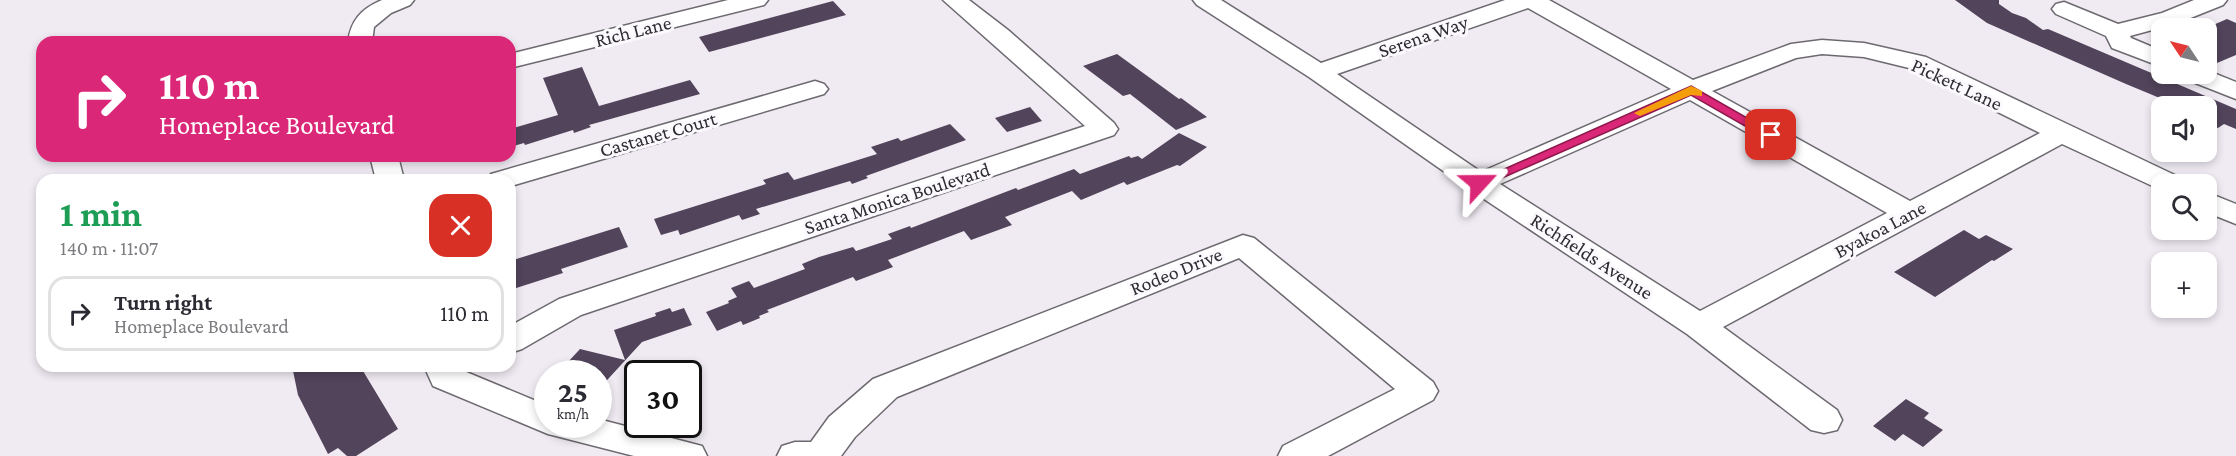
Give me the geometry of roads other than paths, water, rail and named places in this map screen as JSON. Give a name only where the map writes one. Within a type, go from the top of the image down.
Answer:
[{"type":"street","points":[[361,36],[362,25],[384,8],[402,0]]},
{"type":"street","name":"Rich Lane","points":[[516,60],[756,0]]},
{"type":"street","name":"Santa Monica Boulevard","points":[[516,338],[570,307],[1104,129],[999,35],[956,0]]},
{"type":"street","name":"Richfields Avenue","points":[[1205,0],[1318,72],[1479,183],[1698,326],[1824,420]]},
{"type":"street","points":[[1530,0],[1910,214]]},
{"type":"street","name":"Serena Way","points":[[1318,72],[1530,0]]},
{"type":"street","points":[[2064,9],[2116,32],[2170,18],[2215,0]]},
{"type":"street","points":[[2116,32],[2121,43],[2151,55]]},
{"type":"street","name":"Pickett Lane","points":[[1479,183],[1691,90],[1791,51],[1822,47],[1864,50],[1917,62],[2061,134],[2151,175]]},
{"type":"street","points":[[2217,83],[2236,91]]},
{"type":"street","name":"Castanet Court","points":[[516,176],[815,89]]},
{"type":"street","name":"Byakoa Lane","points":[[1698,326],[2061,134]]},
{"type":"street","points":[[2217,206],[2236,215]]},
{"type":"street","name":"Rodeo Drive","points":[[820,456],[842,427],[885,388],[1243,245],[1421,391],[1296,456]]},
{"type":"street","points":[[454,372],[534,414]]},
{"type":"street","points":[[612,437],[689,456]]},
{"type":"street","points":[[795,456],[820,456]]}]
